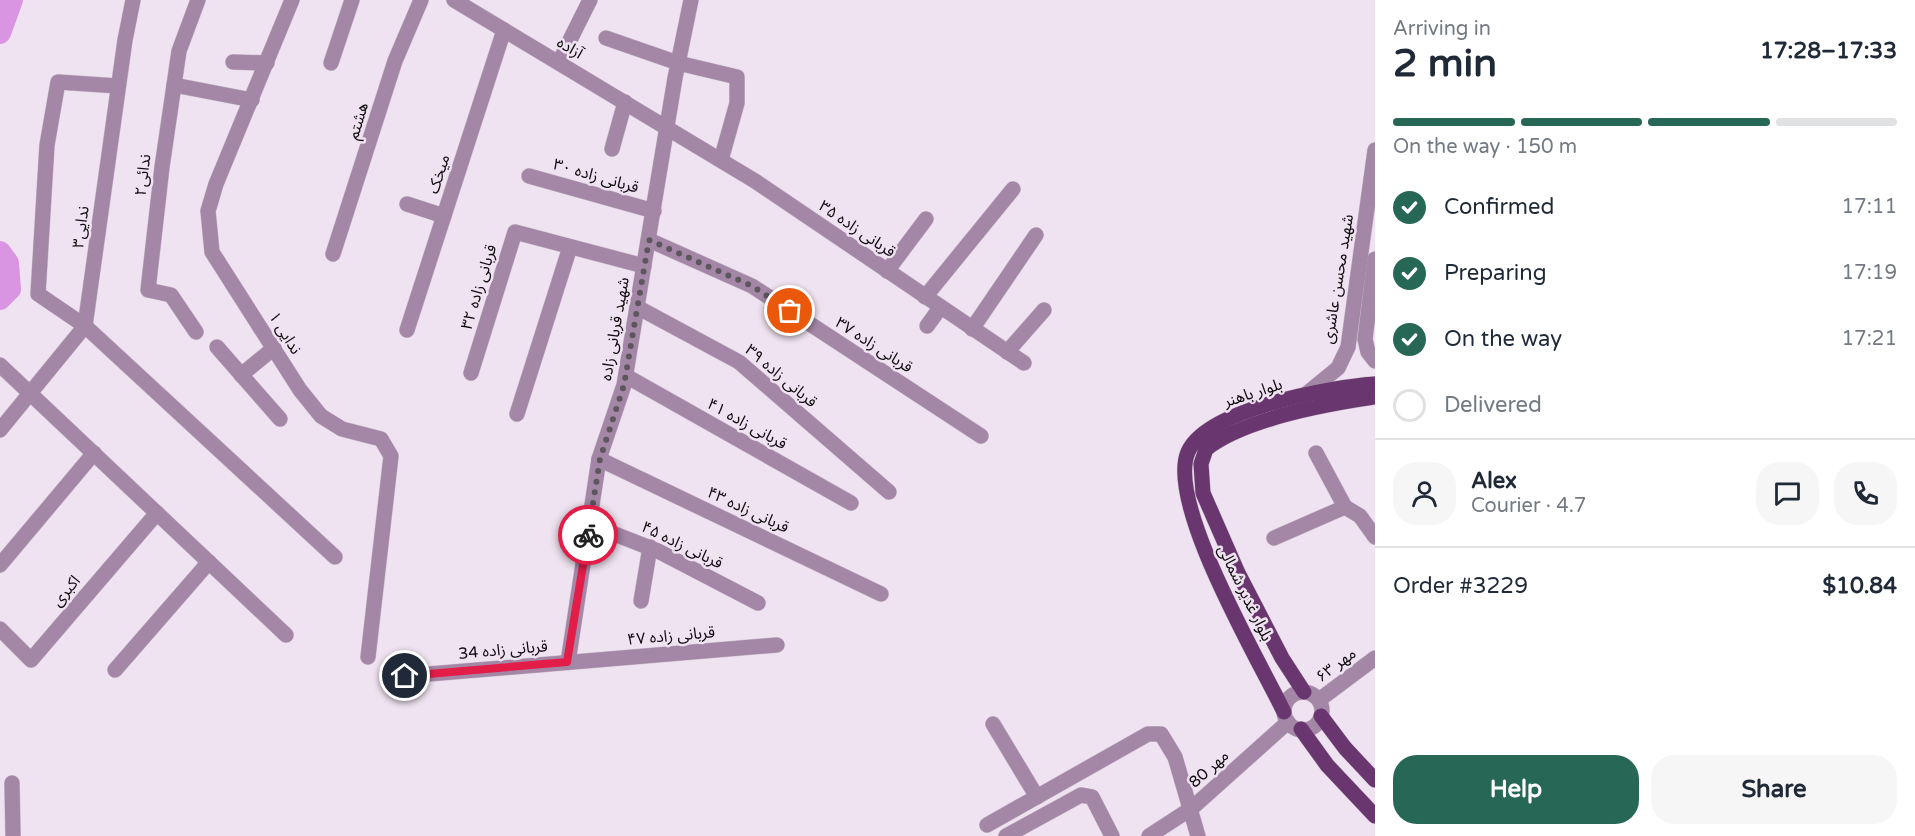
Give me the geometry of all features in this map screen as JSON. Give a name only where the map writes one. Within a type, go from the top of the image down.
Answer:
[{"type":"main road","name":"بلوار باهنر","points":[[1184,485],[1184,464],[1188,451],[1209,429],[1236,416],[1304,396],[1375,384]]},
{"type":"main road","name":"بلوار باهنر","points":[[1202,483],[1201,464],[1206,449],[1221,439],[1276,419],[1330,404],[1375,397]]},
{"type":"main road","name":"بلوار غدیر شمالی","points":[[1202,483],[1203,493],[1238,573],[1282,658],[1304,692]]},
{"type":"main road","name":"بلوار غدیر شمالی","points":[[1184,485],[1198,537],[1291,721],[1327,765],[1375,816]]},
{"type":"main road","points":[[1321,716],[1345,748],[1375,780]]},
{"type":"street","name":"ندایی۳","points":[[86,326],[118,86],[132,0]]},
{"type":"street","name":"ندائی۲","points":[[196,332],[171,295],[148,291],[179,51],[198,0]]},
{"type":"street","name":"ندایی ۱","points":[[292,0],[216,184],[208,211],[213,252],[300,390],[321,416],[342,429],[381,439],[390,456],[368,657]]},
{"type":"street","points":[[331,63],[352,0]]},
{"type":"street","name":"هشتم","points":[[333,254],[395,61],[421,0]]},
{"type":"street","name":"آزاده","points":[[454,0],[667,128]]},
{"type":"street","points":[[559,62],[590,0]]},
{"type":"street","name":"شهید قربانی زاده","points":[[567,662],[600,459],[626,376],[678,63],[691,0]]},
{"type":"street","name":"میخک","points":[[407,330],[504,30]]},
{"type":"street","points":[[606,39],[678,63],[737,77],[737,103],[721,160]]},
{"type":"street","points":[[233,62],[267,63]]},
{"type":"street","points":[[118,86],[58,82],[47,145],[38,294],[86,326],[335,557]]},
{"type":"street","points":[[174,85],[252,100]]},
{"type":"street","points":[[612,149],[625,102]]},
{"type":"street","name":"قربانی زاده ۳۵","points":[[667,128],[721,160],[1024,363]]},
{"type":"street","name":"شهید محسن عاشری","points":[[1304,396],[1338,368],[1348,346],[1375,150]]},
{"type":"street","name":"قربانی زاده ۳۰","points":[[529,176],[654,211]]},
{"type":"street","points":[[925,297],[1013,189]]},
{"type":"street","points":[[407,204],[444,216]]},
{"type":"street","points":[[887,272],[926,219]]},
{"type":"street","name":"قربانی زاده ۳۲","points":[[471,374],[515,232],[645,266]]},
{"type":"street","points":[[972,329],[1036,235]]},
{"type":"street","name":"قربانی زاده ۳۷","points":[[649,240],[752,286],[981,436]]},
{"type":"street","points":[[517,414],[570,247]]},
{"type":"street","name":"شهید محسن عاشری","points":[[1375,259],[1365,339],[1368,352],[1375,361]]},
{"type":"street","name":"قربانی زاده ۳۹","points":[[638,307],[739,362],[889,492]]},
{"type":"street","points":[[927,326],[940,308]]},
{"type":"street","points":[[1006,352],[1044,310]]},
{"type":"street","points":[[0,430],[86,326]]},
{"type":"street","points":[[217,347],[280,420]]},
{"type":"street","points":[[241,375],[274,348]]},
{"type":"street","points":[[0,365],[286,635]]},
{"type":"street","name":"قربانی زاده ۴۱","points":[[626,376],[851,503]]},
{"type":"street","points":[[0,565],[94,453]]},
{"type":"street","points":[[1316,453],[1345,507],[1360,516],[1375,537]]},
{"type":"street","name":"قربانی زاده ۴۳","points":[[600,459],[882,594]]},
{"type":"street","points":[[1274,538],[1345,507]]},
{"type":"street","name":"اکبری","points":[[0,629],[31,660],[157,513]]},
{"type":"street","name":"قربانی زاده ۴۵","points":[[589,524],[650,547],[758,603]]},
{"type":"street","points":[[641,601],[650,547]]},
{"type":"street","points":[[115,670],[209,562]]},
{"type":"street","name":"قربانی زاده ۴۷","points":[[567,662],[777,645]]},
{"type":"street","name":"مهر ۶۳","points":[[1319,700],[1375,658]]},
{"type":"street","name":"قربانی زاده 34","points":[[405,676],[567,662]]},
{"type":"street","points":[[1304,692],[1319,700],[1321,716],[1314,726],[1291,721],[1290,698],[1304,692]]},
{"type":"street","name":"مهر 80","points":[[1149,836],[1192,808],[1291,721]]},
{"type":"street","points":[[993,724],[1037,797]]},
{"type":"street","points":[[987,825],[1148,734],[1161,734],[1175,757],[1192,808],[1198,836]]},
{"type":"street","points":[[12,783],[13,836]]},
{"type":"street","points":[[1006,836],[1081,795],[1092,797],[1112,836]]},
{"type":"waterway","points":[[0,33],[12,0]]},
{"type":"waterway","points":[[0,252],[8,263],[10,289],[0,299]]},
{"type":"way so far","points":[[588,535],[600,459],[624,385],[649,240],[752,286],[790,311]]},
{"type":"route","points":[[405,676],[567,662],[588,535]]}]
